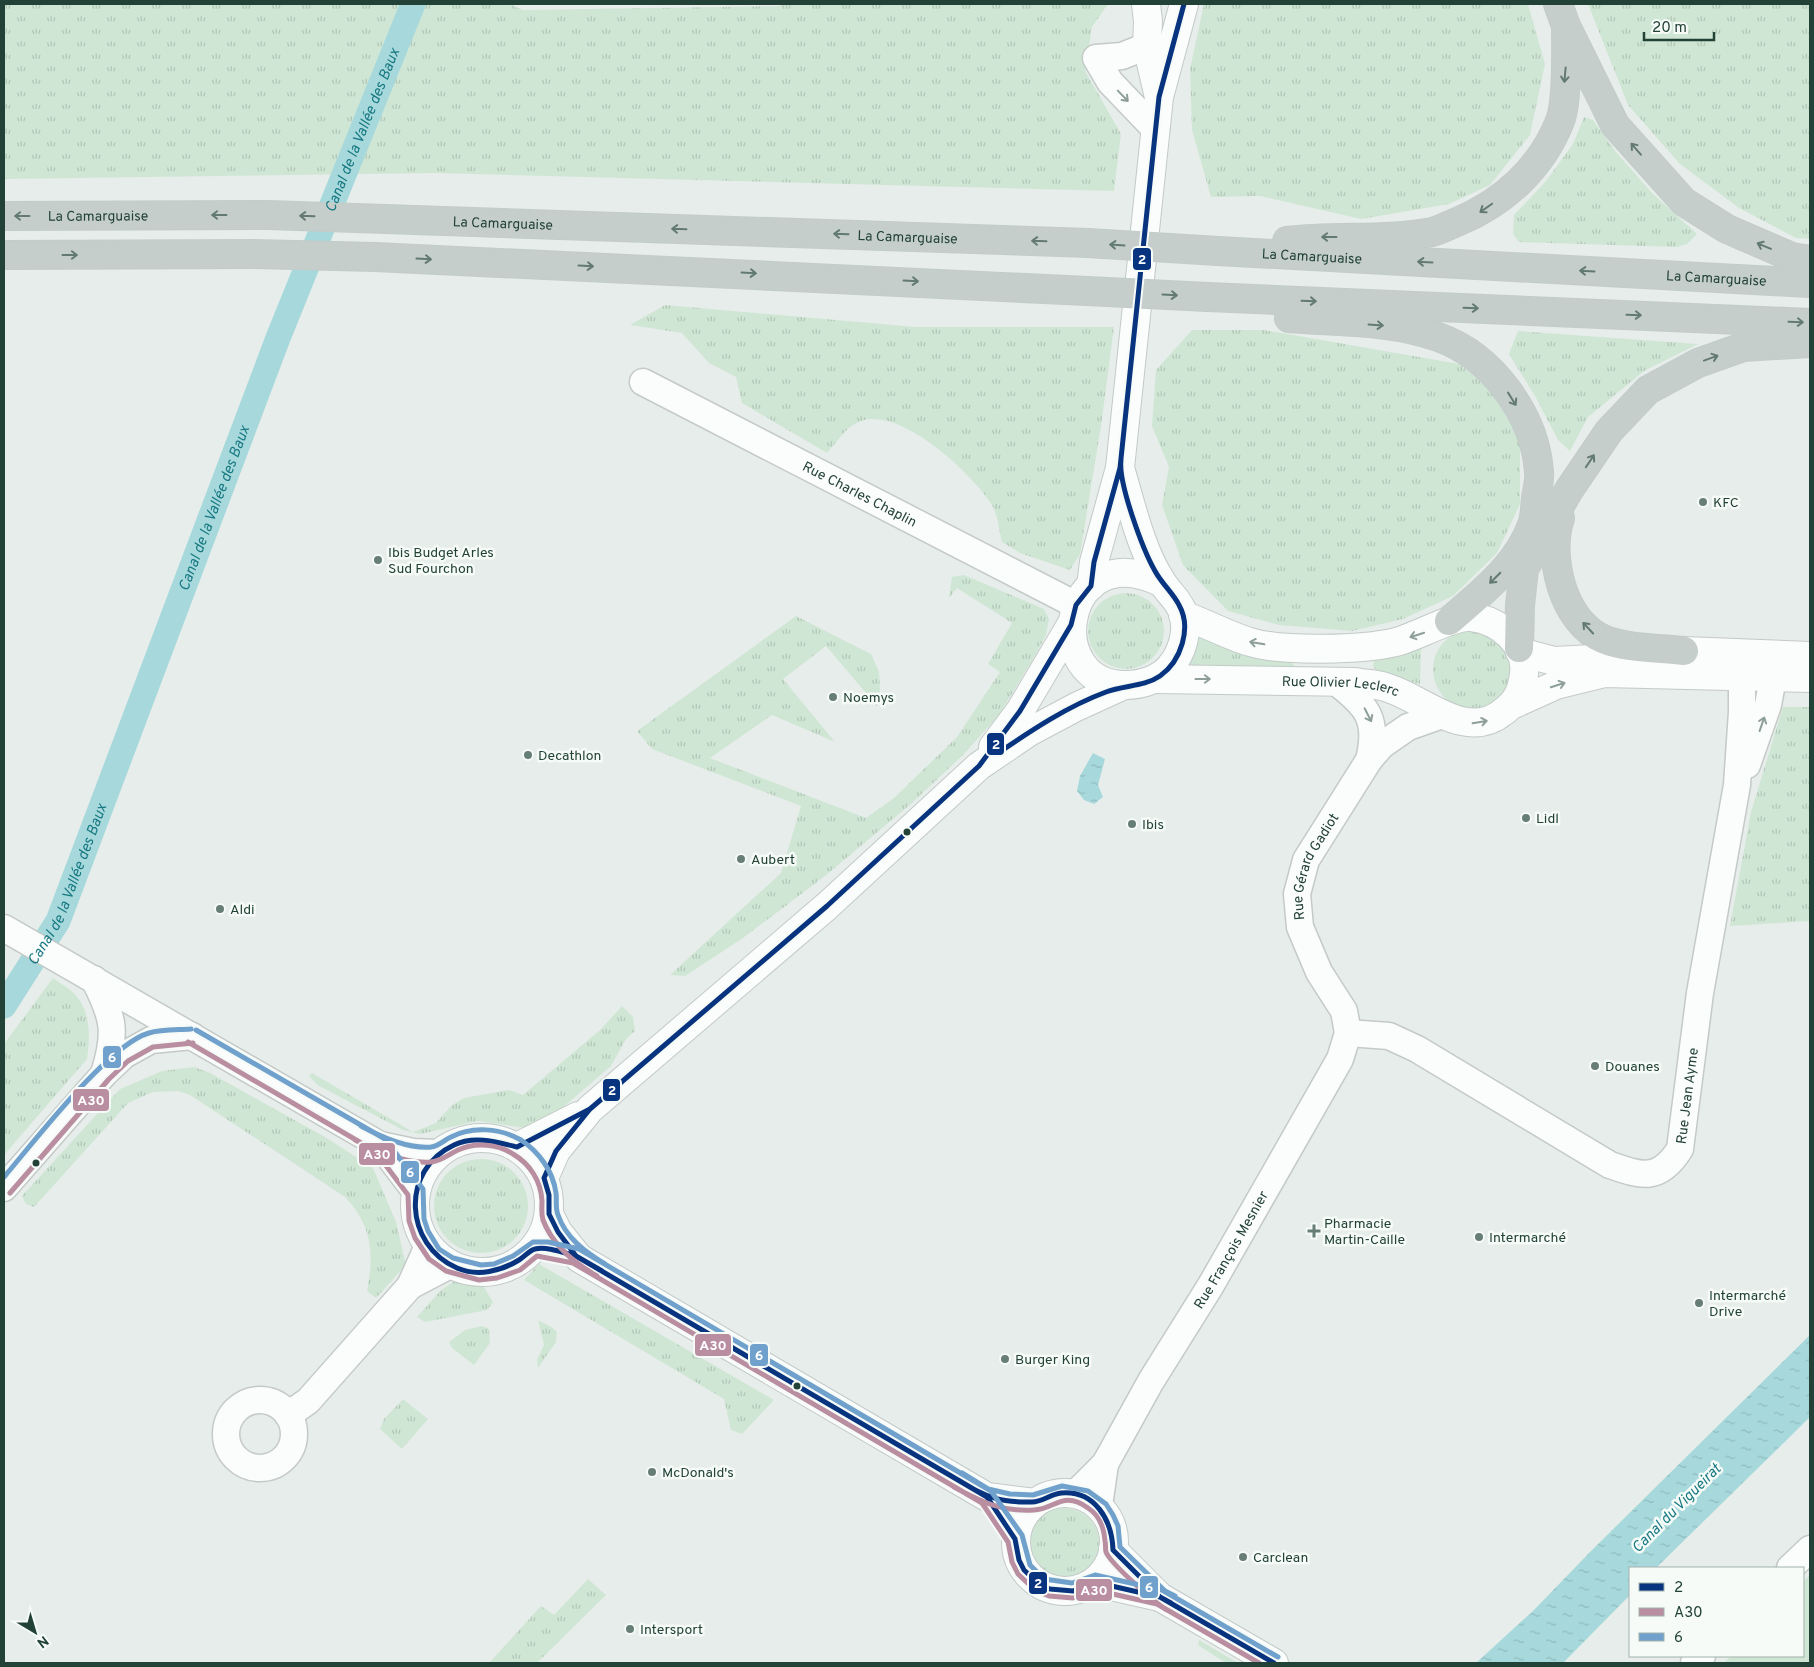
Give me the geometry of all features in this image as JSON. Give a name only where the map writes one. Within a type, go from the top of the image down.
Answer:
[{"type":"highway","points":[[1218,251],[1313,238],[1378,237],[1434,232],[1481,212],[1520,183],[1560,120],[1566,70],[1562,15]]},
{"type":"highway","points":[[1562,15],[1615,125],[1684,202],[1727,229],[1792,258],[1810,260]]},
{"type":"highway","name":"La Camarguaise","points":[[4,216],[268,215],[391,218],[1088,243],[1810,283]]},
{"type":"highway","points":[[4,255],[253,254],[375,256],[1208,297],[1810,323]]},
{"type":"highway","points":[[1208,297],[1269,316],[1401,327],[1439,337],[1472,353],[1493,372],[1506,389],[1524,418],[1536,448],[1539,474],[1532,524],[1511,562],[1449,621]]},
{"type":"highway","points":[[1520,650],[1520,605],[1524,569],[1570,490],[1610,431],[1648,390],[1698,363],[1743,346],[1810,343]]},
{"type":"highway","points":[[1570,490],[1556,532],[1554,550],[1558,577],[1568,603],[1590,632],[1605,640],[1684,651]]},
{"type":"main road","points":[[1146,4],[1148,21],[1147,46],[1159,97]]},
{"type":"main road","points":[[978,766],[1020,711],[1079,605],[1094,562],[1120,468],[1159,97],[1184,4]]},
{"type":"main road","points":[[1120,468],[1145,546],[1162,583]]},
{"type":"main road","points":[[1126,572],[1145,574],[1162,583],[1176,597],[1183,614],[1185,634],[1180,652],[1170,668],[1154,679],[1140,685],[1124,686],[1106,682],[1091,672],[1080,659],[1073,642],[1079,605],[1107,576],[1126,572]]},
{"type":"main road","points":[[1183,614],[1250,642],[1280,646],[1326,648],[1371,647],[1423,634],[1449,621],[1469,617],[1488,621],[1507,632],[1520,650],[1525,666],[1522,686],[1514,704]]},
{"type":"main road","points":[[1520,650],[1554,661],[1645,657],[1684,651],[1810,656]]},
{"type":"main road","name":"Rue Olivier Leclerc","points":[[1154,679],[1336,682],[1386,687],[1442,714],[1471,723],[1484,722],[1499,716],[1514,704],[1556,685],[1604,673],[1810,678]]},
{"type":"main road","points":[[544,1178],[556,1151],[590,1109],[833,900],[978,766],[1029,732],[1076,707],[1124,686]]},
{"type":"main road","points":[[517,1147],[590,1109]]},
{"type":"main road","points":[[477,1137],[498,1139],[517,1147],[533,1160],[544,1178],[549,1195],[549,1214],[544,1233],[534,1249],[517,1263],[496,1271],[480,1273],[450,1265],[428,1246],[416,1220],[416,1192],[424,1170],[438,1153],[456,1142],[477,1137]]},
{"type":"main road","points":[[549,1214],[558,1232],[576,1256]]},
{"type":"main road","points":[[534,1249],[547,1249],[576,1256],[987,1497],[1035,1503]]},
{"type":"main road","points":[[1061,1493],[1087,1500],[1112,1526],[1113,1550],[1107,1568],[1094,1582],[1073,1591],[1050,1589],[1040,1585],[1024,1570],[1017,1555],[1015,1539],[1021,1518],[1035,1503],[1048,1496],[1061,1493]]},
{"type":"main road","points":[[987,1497],[1015,1539]]},
{"type":"main road","points":[[1113,1550],[1160,1596],[1274,1663]]},
{"type":"main road","points":[[1094,1582],[1160,1596]]},
{"type":"street","points":[[1147,46],[1122,56],[1096,58],[1110,82],[1156,130]]},
{"type":"street","name":"Rue Charles Chaplin","points":[[644,382],[1079,605]]},
{"type":"street","name":"Rue Jean Ayme","points":[[1348,1032],[1389,1036],[1416,1049],[1610,1165],[1638,1175],[1659,1172],[1671,1163],[1680,1149],[1700,993],[1737,785],[1742,712],[1742,677]]},
{"type":"street","name":"Rue Jean Ayme","points":[[1737,785],[1750,758],[1768,705],[1773,678]]},
{"type":"street","name":"Rue Gérard Gadiot","points":[[1336,682],[1352,694],[1370,715],[1374,742],[1369,760]]},
{"type":"street","name":"Rue Gérard Gadiot","points":[[1348,1032],[1344,1011],[1318,972],[1300,927],[1297,894],[1306,860],[1369,760],[1382,745],[1408,727],[1442,714]]},
{"type":"street","points":[[4,928],[380,1145],[413,1152],[438,1153]]},
{"type":"street","points":[[91,977],[107,1005],[113,1028],[113,1046],[104,1074]]},
{"type":"street","name":"Rue François Mesnier","points":[[1087,1500],[1151,1381],[1211,1285],[1340,1059],[1348,1032]]},
{"type":"street","points":[[4,1188],[104,1074],[124,1055],[151,1040],[192,1036]]},
{"type":"street","points":[[380,1145],[416,1192]]},
{"type":"street","points":[[288,1415],[308,1401],[410,1286],[428,1246]]},
{"type":"street","points":[[410,1286],[450,1265]]},
{"type":"street","points":[[1791,1567],[1810,1549]]},
{"type":"green space","points":[[4,4],[509,4],[523,10],[779,6],[783,4],[1108,4],[1092,27],[1085,71],[1121,134],[1114,191],[435,173],[4,179]]},
{"type":"green space","points":[[1204,4],[1528,4],[1545,64],[1530,135],[1490,185],[1449,204],[1361,219],[1260,196],[1211,197],[1192,130],[1190,69]]},
{"type":"green space","points":[[1588,4],[1810,4],[1810,239],[1796,238],[1739,208],[1680,164],[1628,105]]},
{"type":"green space","points":[[1584,117],[1593,120],[1616,152],[1652,193],[1697,234],[1687,244],[1677,247],[1519,242],[1513,234],[1514,215],[1546,181],[1573,144]]},
{"type":"green space","points":[[665,305],[916,327],[1114,327],[1101,426],[1080,554],[1070,570],[1020,553],[1002,542],[992,505],[968,475],[930,443],[909,430],[888,421],[869,419],[849,428],[827,453],[742,403],[736,377],[709,363],[682,333],[630,325]]},
{"type":"green space","points":[[1192,330],[1264,330],[1459,364],[1496,393],[1520,445],[1520,504],[1497,553],[1453,596],[1403,619],[1352,631],[1279,625],[1228,611],[1183,565],[1162,505],[1169,467],[1152,426],[1156,370]]},
{"type":"green space","points":[[1518,331],[1698,344],[1644,371],[1588,417],[1570,451],[1558,440],[1535,396],[1509,354]]},
{"type":"green space","points":[[964,575],[1044,609],[1049,619],[1046,635],[999,715],[963,755],[912,803],[825,876],[743,938],[685,976],[670,975],[781,873],[801,806],[652,749],[637,731],[796,616],[871,654],[879,672],[880,690],[877,706],[826,646],[783,679],[835,742],[772,715],[710,758],[866,818],[894,798],[957,737],[1000,672],[988,664],[1012,623],[957,588],[949,598],[952,577]]},
{"type":"green space","points":[[1126,593],[1141,596],[1153,604],[1161,616],[1164,631],[1161,646],[1153,658],[1141,666],[1126,669],[1111,666],[1099,658],[1091,646],[1088,631],[1091,616],[1099,604],[1111,596]]},
{"type":"green space","points":[[1470,629],[1498,635],[1517,672],[1496,707],[1472,712],[1457,708],[1448,701],[1440,692],[1435,682],[1433,671],[1434,660],[1438,650],[1446,640]]},
{"type":"green space","points":[[1200,632],[1284,660],[1294,664],[1293,669],[1191,668],[1189,663],[1198,643]]},
{"type":"green space","points":[[1421,649],[1420,684],[1377,672],[1373,666],[1374,661],[1378,658]]},
{"type":"green space","points":[[1783,707],[1810,707],[1810,921],[1730,926],[1751,812]]},
{"type":"green space","points":[[53,978],[76,995],[85,1012],[89,1035],[87,1059],[4,1155],[4,1044]]},
{"type":"green space","points":[[622,1006],[633,1017],[635,1031],[626,1039],[611,1066],[546,1122],[531,1129],[478,1121],[420,1134],[403,1130],[319,1086],[309,1076],[312,1073],[413,1132],[436,1123],[451,1106],[464,1098],[509,1090],[523,1095],[600,1030]]},
{"type":"green space","points":[[194,1067],[210,1073],[325,1137],[373,1168],[396,1222],[406,1265],[376,1298],[367,1291],[370,1252],[366,1230],[354,1208],[345,1197],[190,1095],[178,1091],[153,1092],[128,1103],[34,1207],[26,1204],[22,1196],[120,1089],[162,1071]]},
{"type":"green space","points":[[481,1159],[499,1162],[514,1173],[525,1188],[528,1206],[525,1224],[514,1239],[499,1250],[481,1253],[463,1250],[448,1239],[437,1224],[434,1206],[437,1188],[448,1173],[463,1162]]},
{"type":"green space","points":[[539,1264],[774,1400],[742,1434],[731,1430],[724,1399],[524,1280]]},
{"type":"green space","points":[[462,1276],[484,1287],[493,1302],[487,1310],[425,1322],[417,1317],[441,1290]]},
{"type":"green space","points":[[538,1320],[557,1332],[556,1342],[538,1368],[537,1360],[544,1345]]},
{"type":"green space","points":[[482,1326],[489,1329],[490,1343],[474,1365],[452,1348],[449,1342],[465,1330]]},
{"type":"green space","points":[[403,1399],[428,1419],[402,1449],[380,1429],[384,1419]]},
{"type":"green space","points":[[1064,1508],[1083,1514],[1093,1524],[1099,1543],[1093,1562],[1083,1572],[1064,1578],[1045,1572],[1035,1562],[1029,1543],[1035,1524],[1045,1514]]},
{"type":"green space","points":[[1810,1574],[1810,1663],[1724,1663],[1730,1657],[1804,1657],[1804,1581]]},
{"type":"green space","points":[[588,1579],[606,1595],[537,1663],[489,1663],[541,1606],[554,1615]]},
{"type":"green space","points":[[1199,1640],[1238,1663],[1226,1663],[1198,1645]]},
{"type":"water","points":[[1093,753],[1105,759],[1098,785],[1103,797],[1094,804],[1084,800],[1077,791],[1080,776]]},
{"type":"water","name":"Canal du Vigueirat","points":[[1810,1335],[1810,1417],[1657,1567],[1629,1567],[1629,1596],[1563,1663],[1476,1663],[1534,1610],[1593,1549]]},
{"type":"waterway","name":"Canal de la Vallée des Baux","points":[[4,1006],[58,921],[278,338],[413,4]]},
{"type":"transit line","name":"2","points":[[1184,4],[1159,97],[1120,468],[1094,562],[1091,586],[1076,605],[1071,625],[1020,711],[979,766],[827,906],[590,1109],[517,1147],[477,1140],[469,1140],[454,1145],[436,1157],[424,1172],[417,1189],[415,1207],[419,1226],[427,1243],[439,1257],[457,1268],[465,1271],[489,1272],[505,1267],[529,1252],[540,1248],[556,1250],[576,1256],[987,1497],[1015,1539],[1019,1560],[1024,1570],[1040,1585],[1050,1589],[1073,1591],[1094,1582],[1160,1597],[1274,1663]]},
{"type":"transit line","name":"2","points":[[998,753],[1037,727],[1078,704],[1113,690],[1154,680],[1167,670],[1179,653],[1184,634],[1183,614],[1177,601],[1155,571],[1144,548],[1127,500],[1121,471],[1121,460]]},
{"type":"transit line","name":"6","points":[[4,1177],[73,1096],[114,1055],[133,1041],[149,1033],[191,1029]]},
{"type":"transit line","name":"6","points":[[196,1030],[385,1139],[423,1189],[424,1219],[428,1231],[439,1249],[453,1258],[481,1265],[494,1264],[513,1256],[533,1242],[548,1242],[579,1249],[991,1491],[1022,1535],[1030,1565],[1044,1579],[1072,1583],[1095,1575],[1162,1590],[1278,1657]]},
{"type":"transit line","name":"A30","points":[[188,1042],[375,1151],[408,1195],[409,1221],[415,1238],[429,1259],[446,1271],[479,1280],[497,1278],[520,1270],[537,1256],[573,1263],[982,1503],[1008,1542],[1012,1562],[1018,1574],[1036,1591],[1049,1596],[1073,1598],[1095,1590],[1157,1604],[1259,1663]]},
{"type":"transit line","name":"A30","points":[[10,1193],[109,1079],[128,1061],[153,1047],[193,1043]]},
{"type":"transit line","name":"2","points":[[590,1109],[556,1151],[544,1178],[549,1195],[549,1214],[558,1232],[576,1256],[602,1271]]},
{"type":"transit line","name":"6","points":[[361,1126],[394,1141],[422,1147],[431,1147],[459,1133],[477,1130],[504,1133],[521,1140],[534,1150],[552,1177],[556,1193],[557,1212],[566,1231],[577,1244],[605,1264]]},
{"type":"transit line","name":"A30","points":[[355,1140],[392,1156],[421,1162],[439,1160],[465,1147],[479,1145],[493,1146],[507,1151],[525,1163],[534,1174],[541,1194],[543,1220],[552,1238],[572,1259],[597,1276]]},
{"type":"transit line","name":"6","points":[[962,1473],[988,1489],[1010,1494],[1033,1495],[1062,1486],[1088,1491],[1106,1504],[1113,1515],[1118,1526],[1120,1547],[1165,1591],[1175,1596]]},
{"type":"transit line","name":"2","points":[[960,1481],[986,1495],[1003,1500],[1036,1502],[1061,1493],[1073,1493],[1083,1496],[1092,1502],[1105,1518],[1112,1539],[1113,1550],[1160,1597],[1171,1603]]},
{"type":"transit line","name":"A30","points":[[954,1487],[973,1497],[1002,1508],[1034,1510],[1065,1500],[1079,1503],[1092,1511],[1100,1522],[1106,1552],[1109,1557],[1134,1583],[1167,1610]]},
{"type":"place","name":"KFC","points":[[1703,502]]},
{"type":"place","name":"Ibis Budget Arles Sud Fourchon","points":[[378,560]]},
{"type":"place","name":"Noemys","points":[[833,697]]},
{"type":"place","name":"Decathlon","points":[[528,755]]},
{"type":"place","name":"Lidl","points":[[1526,818]]},
{"type":"place","name":"Ibis","points":[[1132,824]]},
{"type":"place","name":"Aubert","points":[[741,859]]},
{"type":"place","name":"Aldi","points":[[220,909]]},
{"type":"place","name":"Douanes","points":[[1595,1066]]},
{"type":"place","name":"Pharmacie Martin-Caille","points":[[1314,1231]]},
{"type":"place","name":"Intermarché","points":[[1479,1237]]},
{"type":"place","name":"Intermarché Drive","points":[[1699,1303]]},
{"type":"place","name":"Burger King","points":[[1005,1359]]},
{"type":"place","name":"McDonald's","points":[[652,1472]]},
{"type":"place","name":"Carclean","points":[[1243,1557]]},
{"type":"place","name":"Intersport","points":[[630,1629]]}]
